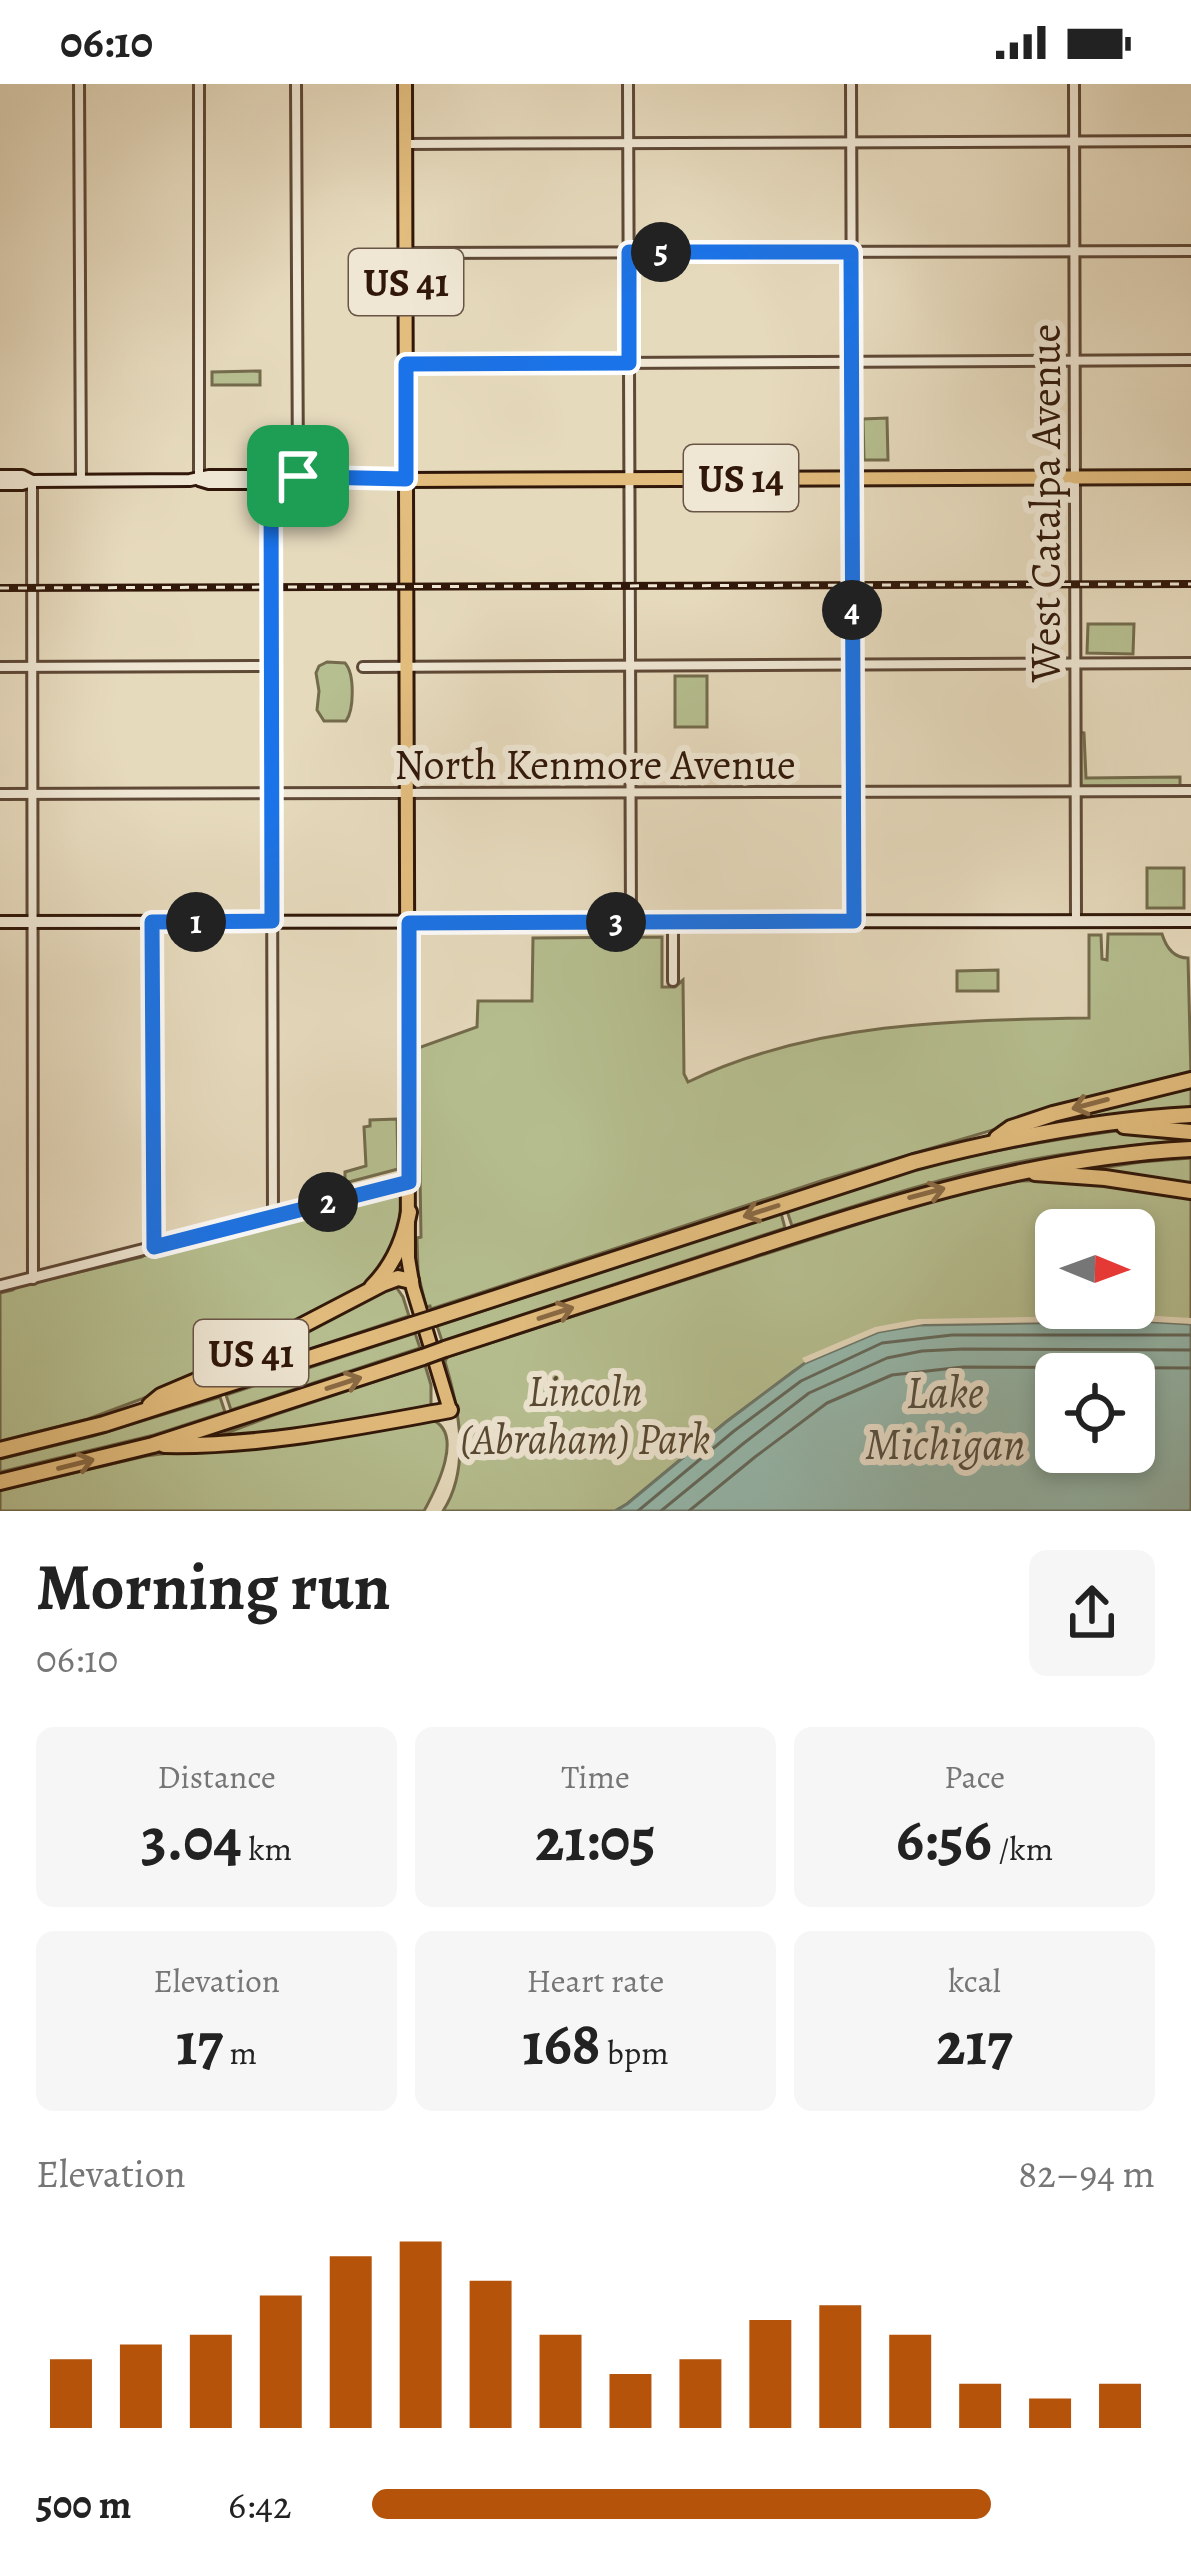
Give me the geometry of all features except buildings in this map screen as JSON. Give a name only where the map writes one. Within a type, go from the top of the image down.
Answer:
[{"type":"highway","points":[[993,1142],[1011,1128],[1053,1114],[1191,1080]]},
{"type":"highway","points":[[141,1412],[839,1185],[993,1142],[1095,1124],[1191,1115]]},
{"type":"highway","points":[[1095,1124],[1191,1132]]},
{"type":"highway","points":[[153,1445],[891,1203],[1018,1171],[1191,1150]]},
{"type":"highway","points":[[1018,1171],[1191,1190]]},
{"type":"highway","name":"US 41","points":[[0,1450],[141,1412],[161,1396],[362,1294],[391,1263],[409,1212]]},
{"type":"highway","points":[[362,1294],[394,1279],[411,1281]]},
{"type":"highway","name":"US 41","points":[[0,1482],[153,1445],[302,1434],[450,1410]]},
{"type":"main road","name":"US 41","points":[[405,84],[408,1243],[411,1281],[450,1410]]},
{"type":"main road","points":[[0,480],[22,484],[209,476],[326,483],[341,479]]},
{"type":"main road","points":[[271,480],[298,476],[406,479]]},
{"type":"main road","name":"US 14","points":[[406,479],[1191,477]]},
{"type":"main road","points":[[0,922],[1191,921]]},
{"type":"street","points":[[79,84],[81,481]]},
{"type":"street","points":[[199,84],[199,480]]},
{"type":"street","points":[[296,84],[298,476]]},
{"type":"street","points":[[628,84],[631,922]]},
{"type":"street","points":[[851,84],[854,921]]},
{"type":"street","name":"West Catalpa Avenue","points":[[1073,84],[1076,921]]},
{"type":"street","points":[[405,144],[1191,141]]},
{"type":"street","points":[[406,253],[1191,251]]},
{"type":"street","points":[[406,364],[1191,360]]},
{"type":"street","points":[[271,480],[273,1216]]},
{"type":"street","points":[[32,481],[33,1279]]},
{"type":"street","points":[[363,667],[1191,663]]},
{"type":"street","points":[[0,667],[272,666]]},
{"type":"street","name":"North Kenmore Avenue","points":[[0,794],[1191,791]]},
{"type":"street","points":[[152,922],[154,1247]]},
{"type":"street","points":[[673,922],[673,981]]},
{"type":"street","points":[[0,1286],[409,1182]]},
{"type":"green space","points":[[260,371],[260,385],[212,385],[212,372]]},
{"type":"green space","points":[[887,418],[888,460],[864,460],[863,419]]},
{"type":"green space","points":[[1088,624],[1134,624],[1133,654],[1087,653]]},
{"type":"green space","points":[[327,662],[345,663],[350,675],[352,701],[346,721],[324,721],[317,710],[316,673]]},
{"type":"green space","points":[[675,676],[707,676],[707,727],[675,727]]},
{"type":"green space","points":[[1080,732],[1084,733],[1086,778],[1180,777],[1180,789],[1080,789]]},
{"type":"green space","points":[[1147,868],[1184,868],[1184,908],[1147,908]]},
{"type":"green space","points":[[1108,934],[1162,934],[1171,951],[1188,958],[1191,1076],[1121,1092],[824,1180],[426,1307],[418,1273],[418,1048],[477,1027],[478,1001],[532,1001],[533,938],[662,937],[662,987],[675,987],[683,980],[684,1074],[688,1082],[784,1047],[884,1028],[1089,1018],[1089,935],[1101,935],[1102,959],[1107,960]]},
{"type":"green space","points":[[998,970],[998,991],[957,991],[957,971]]},
{"type":"green space","points":[[1191,1084],[1191,1107],[1053,1121]]},
{"type":"green space","points":[[397,1119],[398,1169],[345,1183],[345,1172],[366,1166],[364,1127],[370,1126],[370,1120]]},
{"type":"green space","points":[[1115,1131],[1176,1135],[1177,1141],[1071,1153],[981,1170],[792,1226],[787,1211],[956,1159]]},
{"type":"green space","points":[[1191,1158],[1191,1187],[1082,1171],[1141,1162]]},
{"type":"green space","name":"Lincoln (Abraham) Park","points":[[1072,1180],[1191,1195],[1191,1324],[1155,1322],[1155,1209],[1035,1209],[1035,1323],[919,1325],[794,1371],[615,1511],[443,1511],[460,1457],[447,1357],[942,1197],[1020,1181]]},
{"type":"green space","name":"Lincoln (Abraham) Park","points":[[395,1192],[401,1195],[394,1243],[368,1284],[163,1391],[88,1419],[0,1441],[0,1293]]},
{"type":"green space","points":[[781,1213],[785,1228],[442,1341],[437,1326]]},
{"type":"green space","points":[[394,1284],[409,1316],[196,1387]]},
{"type":"green space","points":[[415,1333],[420,1348],[231,1410],[226,1395]]},
{"type":"green space","points":[[425,1365],[431,1407],[213,1438],[274,1415]]},
{"type":"green space","points":[[220,1397],[225,1412],[154,1435],[0,1472],[0,1459]]},
{"type":"green space","name":"Lincoln (Abraham) Park","points":[[430,1419],[441,1425],[447,1448],[441,1475],[424,1511],[0,1511],[0,1490],[146,1456]]},
{"type":"water","name":"Lake Michigan","points":[[1155,1322],[1191,1324],[1191,1511],[615,1511],[805,1363],[878,1332],[919,1325],[1035,1323],[1035,1329],[1155,1329]]},
{"type":"pier","points":[[1155,1316],[1191,1318],[1191,1324],[1155,1322]]},
{"type":"pier","points":[[1035,1317],[1035,1322],[924,1324],[878,1332],[805,1363],[802,1358],[875,1327],[918,1319]]},
{"type":"railway","points":[[0,588],[1191,584]]},
{"type":"route","points":[[629,252],[851,252],[854,921],[409,923],[409,1182],[154,1247],[152,922],[272,921],[271,476],[298,476],[406,479],[406,364],[629,363],[629,252]]}]
